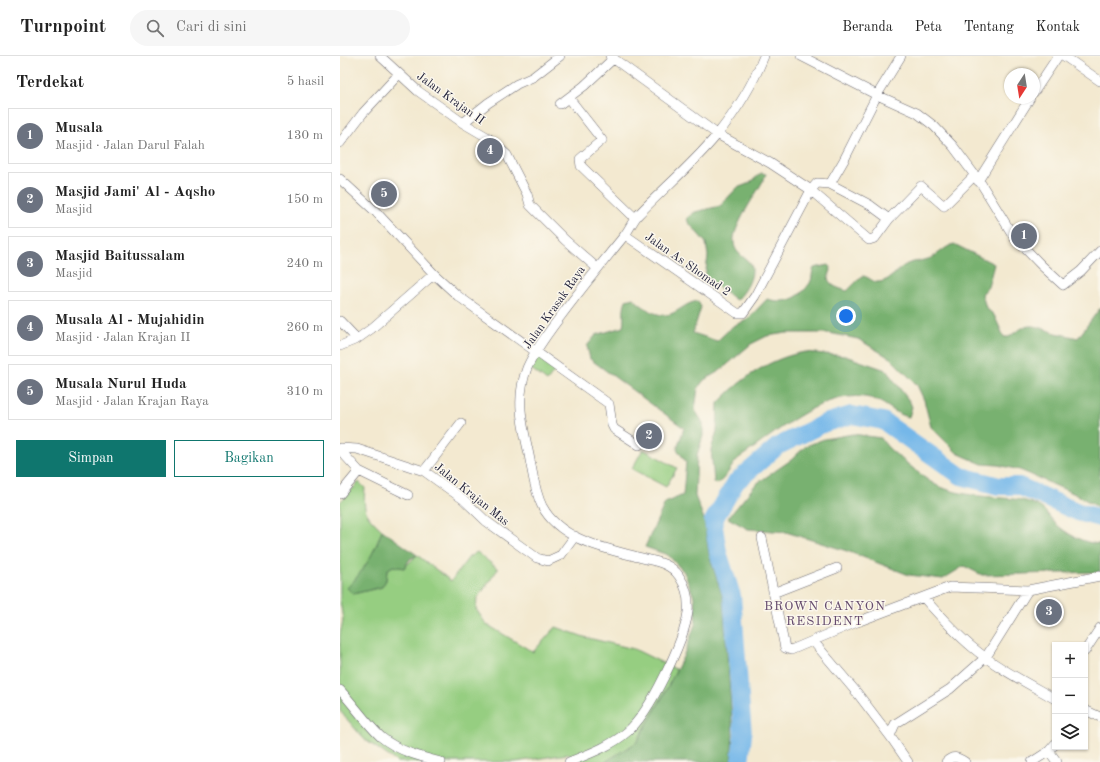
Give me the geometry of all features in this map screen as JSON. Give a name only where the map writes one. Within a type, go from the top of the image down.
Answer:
[{"type":"street","name":"Jalan Krajan II","points":[[380,56],[418,91],[463,123],[487,137],[507,155],[527,194],[530,204],[565,240],[596,268]]},
{"type":"street","points":[[463,123],[488,103],[517,84],[533,77],[560,56]]},
{"type":"street","name":"Jalan Krasak Raya","points":[[569,762],[598,750],[615,740],[628,732],[636,722],[669,669],[688,613],[688,602],[686,588],[678,574],[666,564],[599,547],[563,530],[554,522],[542,506],[536,489],[521,410],[522,384],[527,368],[537,350],[596,268],[625,235],[635,218],[696,160],[717,134],[756,76],[764,56]]},
{"type":"street","points":[[801,56],[877,95],[917,113],[934,126],[953,146],[992,199],[1014,237],[1041,266],[1063,285],[1081,271],[1100,251]]},
{"type":"street","points":[[830,184],[877,95],[901,56]]},
{"type":"street","points":[[1040,83],[1058,56]]},
{"type":"street","points":[[1064,56],[1100,81]]},
{"type":"street","points":[[560,104],[569,98],[612,57],[717,134],[770,163],[811,190],[869,240],[875,238],[889,219],[921,186],[944,206],[976,178],[1026,104]]},
{"type":"street","points":[[340,143],[363,113],[399,74]]},
{"type":"street","points":[[569,98],[602,140],[580,160],[581,166],[635,218]]},
{"type":"street","points":[[340,179],[377,213],[434,274],[493,322],[537,350],[610,404],[612,425],[614,429],[639,445]]},
{"type":"street","points":[[811,190],[817,183],[830,184],[870,205],[889,219]]},
{"type":"street","name":"Jalan As Shomad 2","points":[[625,235],[736,313],[743,313],[755,296],[811,190]]},
{"type":"street","points":[[340,346],[357,339],[434,274]]},
{"type":"street","points":[[340,321],[357,339]]},
{"type":"street","points":[[424,471],[461,423]]},
{"type":"street","points":[[340,449],[360,471],[408,495]]},
{"type":"street","name":"Jalan Krajan Mas","points":[[340,449],[357,449],[424,471],[463,499],[498,530],[537,558],[548,561],[561,555],[575,536]]},
{"type":"street","points":[[340,494],[360,471]]},
{"type":"street","points":[[762,538],[785,648],[791,650],[857,622],[950,587],[1028,590],[1100,576]]},
{"type":"street","points":[[773,593],[837,568]]},
{"type":"street","points":[[890,736],[895,724],[950,689],[986,657],[1028,590]]},
{"type":"street","points":[[923,597],[946,624],[986,657],[1052,697]]},
{"type":"street","points":[[1088,646],[1100,628]]},
{"type":"street","points":[[813,641],[858,694],[908,762]]},
{"type":"street","points":[[340,690],[364,719],[382,737],[398,748],[417,756],[441,762]]},
{"type":"street","points":[[1088,711],[1100,717]]},
{"type":"street","points":[[1032,762],[1052,747]]},
{"type":"street","points":[[1053,750],[1057,762]]},
{"type":"street","points":[[946,762],[952,757],[965,762]]},
{"type":"green space","points":[[761,173],[766,174],[740,220],[734,237],[736,249],[749,262],[752,271],[746,288],[736,300],[705,277],[708,256],[706,243],[688,222],[687,218],[695,212],[720,206],[737,188],[750,183]]},
{"type":"green space","points":[[954,244],[994,264],[988,287],[982,294],[986,308],[994,315],[1004,337],[1009,337],[1027,326],[1032,326],[1078,338],[1100,308],[1100,508],[1075,494],[1020,470],[998,465],[982,464],[957,453],[931,427],[924,400],[917,385],[890,358],[858,339],[829,333],[786,333],[767,336],[751,344],[721,370],[704,380],[698,388],[695,410],[703,423],[703,436],[697,455],[695,496],[704,519],[709,554],[723,598],[733,735],[731,762],[605,762],[637,742],[683,657],[696,622],[694,597],[684,572],[668,555],[645,547],[665,503],[683,495],[686,462],[677,449],[684,428],[590,359],[587,346],[596,335],[623,327],[624,307],[626,300],[633,298],[652,312],[664,315],[675,312],[688,304],[698,301],[701,307],[693,333],[717,341],[733,326],[747,320],[767,299],[785,301],[796,297],[810,283],[814,268],[829,265],[831,270],[828,279],[831,284],[847,291],[862,276],[867,277],[872,281],[883,281],[907,264],[931,258]]},
{"type":"green space","points":[[805,352],[845,356],[886,370],[910,402],[912,407],[909,417],[898,413],[883,403],[871,398],[848,397],[831,401],[814,408],[783,427],[739,458],[720,482],[717,484],[714,482],[711,449],[717,431],[718,403],[737,385],[757,370],[780,359]]},
{"type":"green space","points":[[539,356],[556,369],[547,381],[530,368]]},
{"type":"green space","points":[[853,434],[881,438],[890,449],[922,476],[942,488],[971,495],[1019,500],[1037,505],[1069,534],[1087,542],[1100,544],[1100,572],[982,575],[964,566],[943,579],[909,575],[847,551],[786,532],[748,529],[728,518],[756,484],[791,460],[806,446],[824,439]]},
{"type":"green space","points":[[643,449],[677,468],[666,487],[632,469]]},
{"type":"green space","points":[[359,482],[365,488],[364,502],[366,512],[382,530],[377,546],[369,561],[348,588],[353,594],[382,587],[386,580],[387,570],[393,566],[404,568],[417,555],[451,581],[469,557],[477,552],[498,569],[477,599],[476,609],[486,624],[533,652],[556,627],[584,637],[634,649],[677,670],[637,742],[605,762],[576,762],[568,754],[515,762],[397,762],[364,739],[340,711],[340,635],[343,620],[340,600],[340,502]]},
{"type":"green space","points":[[382,530],[417,555],[410,559],[404,568],[393,566],[387,570],[386,580],[382,587],[353,594],[347,588],[368,561]]},
{"type":"waterway","points":[[740,762],[743,735],[732,596],[718,552],[713,521],[736,482],[778,446],[825,423],[852,415],[883,421],[961,476],[999,486],[1019,486],[1078,512],[1100,518]]},
{"type":"place","name":"Musala Al - Mujahidin","points":[[490,151]]},
{"type":"place","name":"Musala Nurul Huda","points":[[384,194]]},
{"type":"place","name":"Musala","points":[[1024,236]]},
{"type":"place","name":"Masjid Jami' Al - Aqsho","points":[[649,436]]},
{"type":"place","name":"Masjid Baitussalam","points":[[1049,612]]},
{"type":"district","name":"BROWN CANYON RESIDENT","points":[[825,612]]}]
